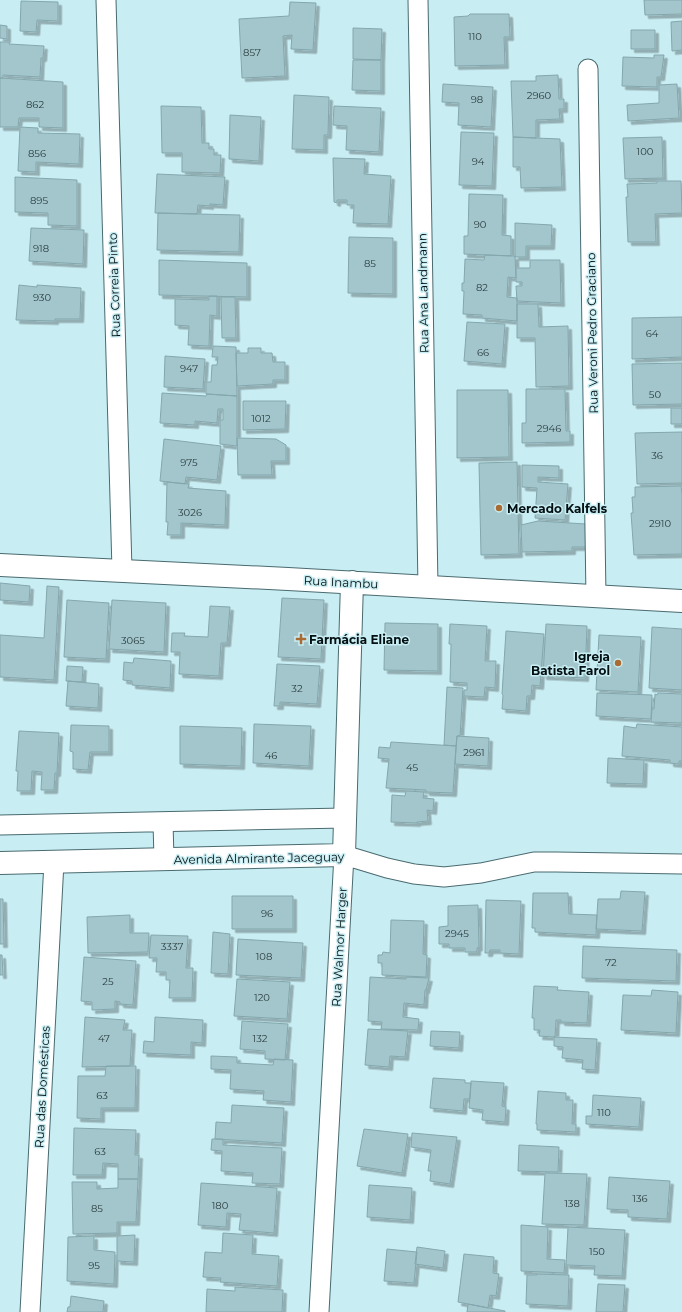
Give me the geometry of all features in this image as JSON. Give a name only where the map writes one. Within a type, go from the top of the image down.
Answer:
[{"type":"main road","name":"Rua Inambu","points":[[0,565],[352,582],[682,601]]},
{"type":"main road","name":"Rua Walmor Harger","points":[[344,855],[352,582]]},
{"type":"main road","name":"Avenida Almirante Jaceguay","points":[[0,863],[344,855]]},
{"type":"street","name":"Rua Correia Pinto","points":[[106,0],[122,570]]},
{"type":"street","name":"Rua Ana Landmann","points":[[418,0],[428,587]]},
{"type":"street","name":"Rua Veroni Pedro Graciano","points":[[588,69],[596,597]]},
{"type":"street","points":[[0,825],[345,818]]},
{"type":"street","points":[[163,822],[164,859]]},
{"type":"street","name":"Avenida Almirante Jaceguay","points":[[344,855],[387,868],[414,874],[444,876],[481,873],[534,862],[682,864]]},
{"type":"street","name":"Rua Walmor Harger","points":[[319,1312],[344,855]]},
{"type":"street","name":"Rua das Domésticas","points":[[30,1312],[54,862]]},
{"type":"building","points":[[644,0],[682,0],[682,14],[645,15]]},
{"type":"building","points":[[21,1],[58,2],[58,21],[37,20],[36,32],[20,31]]},
{"type":"building","points":[[290,2],[316,3],[313,50],[291,49],[292,35],[283,36],[285,76],[242,78],[239,19],[289,16]]},
{"type":"building","points":[[470,14],[509,14],[510,37],[504,37],[505,65],[455,66],[454,17],[468,16]]},
{"type":"building","points":[[682,21],[682,50],[672,51],[671,22]]},
{"type":"building","points":[[0,25],[7,26],[7,39],[0,38]]},
{"type":"building","points":[[353,28],[382,29],[381,60],[353,59]]},
{"type":"building","points":[[631,30],[655,30],[655,49],[631,49]]},
{"type":"building","points":[[0,42],[44,46],[43,58],[41,58],[40,77],[3,75],[3,78],[0,78]]},
{"type":"building","points":[[654,55],[664,55],[661,77],[657,77],[657,87],[622,86],[623,57],[654,58]]},
{"type":"building","points":[[353,60],[381,60],[381,91],[352,90]]},
{"type":"building","points":[[558,75],[559,99],[564,99],[564,109],[559,109],[560,119],[536,120],[536,138],[513,137],[511,81],[536,81],[536,76]]},
{"type":"building","points":[[0,78],[63,82],[63,128],[39,127],[39,118],[19,118],[18,127],[0,127]]},
{"type":"building","points":[[443,84],[493,87],[491,127],[458,125],[459,103],[442,102]]},
{"type":"building","points":[[677,84],[679,118],[628,121],[627,105],[659,103],[659,85]]},
{"type":"building","points":[[294,95],[329,97],[328,135],[324,135],[324,150],[292,149]]},
{"type":"building","points":[[161,106],[201,107],[202,143],[209,143],[209,149],[214,149],[214,155],[221,155],[220,173],[182,172],[182,153],[162,153]]},
{"type":"building","points":[[334,106],[381,108],[379,152],[346,150],[347,126],[333,125]]},
{"type":"building","points":[[230,115],[261,117],[259,161],[229,159]]},
{"type":"building","points":[[20,127],[38,128],[38,133],[80,134],[79,164],[36,162],[36,172],[18,171]]},
{"type":"building","points":[[461,132],[494,133],[492,186],[459,185]]},
{"type":"building","points":[[513,137],[560,139],[562,187],[521,188],[520,167],[513,167]]},
{"type":"building","points":[[662,137],[663,178],[625,179],[623,138]]},
{"type":"building","points":[[333,158],[365,159],[364,174],[391,176],[388,224],[353,223],[354,205],[347,205],[347,200],[337,200],[337,203],[334,202]]},
{"type":"building","points":[[157,174],[225,177],[223,205],[198,205],[197,214],[155,213]]},
{"type":"building","points":[[15,177],[77,180],[77,226],[48,225],[48,213],[15,212]]},
{"type":"building","points":[[657,181],[681,181],[682,213],[655,214],[656,242],[628,242],[626,197],[628,197],[627,184],[657,183]]},
{"type":"building","points":[[469,194],[503,195],[502,235],[511,236],[511,256],[464,254],[464,236],[468,236]]},
{"type":"building","points":[[158,213],[240,215],[239,252],[157,250]]},
{"type":"building","points":[[515,223],[552,225],[551,246],[526,246],[526,257],[515,257]]},
{"type":"building","points":[[31,228],[84,230],[83,264],[29,261]]},
{"type":"building","points":[[349,237],[393,238],[393,294],[348,293]]},
{"type":"building","points":[[485,255],[515,256],[516,278],[508,277],[507,297],[517,298],[517,321],[482,318],[482,315],[463,314],[464,291],[462,291],[462,283],[464,283],[465,259],[484,260]]},
{"type":"building","points":[[159,260],[247,263],[247,297],[159,295]]},
{"type":"building","points":[[530,260],[560,260],[561,303],[517,301],[516,286],[522,286],[522,282],[516,282],[516,268],[530,268]]},
{"type":"building","points":[[19,285],[81,288],[80,319],[55,319],[55,321],[16,320]]},
{"type":"building","points":[[209,296],[217,296],[217,316],[210,315],[209,346],[188,345],[189,326],[175,325],[175,299],[209,300]]},
{"type":"building","points":[[221,297],[235,297],[236,338],[222,338]]},
{"type":"building","points":[[517,304],[538,304],[539,327],[568,326],[569,386],[536,387],[535,338],[517,338]]},
{"type":"building","points":[[682,317],[682,357],[632,359],[632,318]]},
{"type":"building","points":[[467,322],[505,324],[502,364],[464,361]]},
{"type":"building","points":[[213,346],[236,347],[237,396],[206,394],[206,382],[211,382],[212,365],[217,365],[218,357],[212,357]]},
{"type":"building","points":[[248,348],[261,348],[261,353],[272,353],[273,362],[285,362],[285,380],[273,380],[273,384],[237,386],[236,353],[248,353]]},
{"type":"building","points":[[165,356],[205,359],[203,389],[164,387]]},
{"type":"building","points":[[682,363],[682,404],[633,405],[632,364]]},
{"type":"building","points":[[526,389],[565,389],[566,431],[570,431],[570,442],[522,443],[522,423],[526,423]]},
{"type":"building","points":[[457,390],[508,390],[509,457],[457,458]]},
{"type":"building","points":[[162,393],[206,396],[207,394],[237,396],[237,446],[220,444],[220,420],[223,420],[223,409],[218,409],[217,423],[195,421],[195,425],[160,423]]},
{"type":"building","points":[[243,401],[286,401],[285,429],[243,430]]},
{"type":"building","points":[[671,408],[682,408],[682,424],[671,424]]},
{"type":"building","points":[[682,432],[682,483],[637,484],[635,433]]},
{"type":"building","points":[[237,438],[276,439],[286,445],[286,461],[271,461],[272,475],[238,475]]},
{"type":"building","points":[[164,439],[221,446],[217,480],[186,477],[185,484],[160,481]]},
{"type":"building","name":"Mercado Kalfels","points":[[517,462],[519,554],[481,555],[479,463]]},
{"type":"building","points":[[522,465],[559,466],[559,478],[538,477],[538,482],[568,484],[565,520],[535,518],[537,488],[522,487]]},
{"type":"building","points":[[167,482],[189,484],[188,488],[226,491],[225,525],[181,523],[181,535],[167,535]]},
{"type":"building","points":[[681,486],[682,554],[634,555],[631,513],[633,513],[632,497],[635,497],[635,487]]},
{"type":"building","points":[[538,521],[586,524],[586,547],[572,547],[572,551],[522,552],[521,525]]},
{"type":"building","points":[[0,583],[30,586],[29,602],[0,600]]},
{"type":"building","points":[[47,586],[59,587],[54,680],[0,677],[0,635],[44,638]]},
{"type":"building","name":"Farmácia Eliane","points":[[282,598],[324,600],[321,659],[278,657]]},
{"type":"building","points":[[67,600],[109,603],[106,659],[64,657]]},
{"type":"building","points":[[112,600],[166,603],[164,652],[109,649]]},
{"type":"building","points":[[210,606],[230,607],[227,643],[221,643],[219,676],[179,674],[180,652],[171,652],[172,633],[185,633],[184,636],[208,637]]},
{"type":"building","points":[[385,623],[438,624],[438,671],[384,670]]},
{"type":"building","points":[[450,624],[487,626],[485,661],[496,661],[495,688],[485,687],[484,697],[464,696],[464,690],[467,690],[467,683],[450,682]]},
{"type":"building","points":[[546,624],[587,626],[585,678],[543,676]]},
{"type":"building","points":[[652,627],[682,629],[682,690],[649,688]]},
{"type":"building","points":[[506,631],[544,634],[540,686],[532,685],[531,696],[527,696],[526,711],[502,709]]},
{"type":"building","name":"Igreja Batista Farol","points":[[599,635],[641,637],[638,692],[596,690]]},
{"type":"building","points":[[134,658],[171,661],[170,688],[132,685],[132,681],[123,680],[124,662],[133,663]]},
{"type":"building","points":[[277,664],[320,666],[317,704],[280,702],[280,706],[274,706]]},
{"type":"building","points":[[67,666],[83,667],[82,682],[66,681]]},
{"type":"building","points":[[68,681],[99,684],[98,708],[66,706]]},
{"type":"building","points":[[447,687],[463,688],[460,736],[457,736],[456,746],[444,745]]},
{"type":"building","points":[[597,693],[652,695],[651,719],[596,716]]},
{"type":"building","points":[[658,693],[682,694],[682,723],[651,722],[655,694],[657,695]]},
{"type":"building","points":[[254,724],[311,726],[309,766],[253,763]]},
{"type":"building","points":[[637,724],[682,727],[682,761],[679,761],[679,764],[670,763],[670,760],[622,756],[624,726],[636,728]]},
{"type":"building","points":[[71,725],[109,726],[109,752],[90,752],[88,770],[73,769],[73,752],[70,751]]},
{"type":"building","points":[[180,726],[242,728],[241,766],[180,764]]},
{"type":"building","points":[[19,731],[59,733],[57,773],[55,773],[54,790],[41,790],[42,772],[32,771],[31,791],[17,791],[18,771],[16,771]]},
{"type":"building","points":[[457,736],[489,738],[488,766],[455,764]]},
{"type":"building","points":[[391,742],[456,746],[453,793],[386,788],[389,759],[378,758],[379,747],[390,748]]},
{"type":"building","points":[[608,758],[644,760],[643,784],[607,783]]},
{"type":"building","points":[[406,791],[424,792],[423,798],[434,799],[433,811],[427,810],[428,821],[417,823],[391,822],[392,795],[405,796]]},
{"type":"building","points":[[621,891],[645,892],[642,931],[596,929],[598,899],[620,899]]},
{"type":"building","points":[[533,893],[568,893],[569,914],[597,915],[596,935],[535,932],[535,928],[532,928]]},
{"type":"building","points":[[232,896],[293,896],[293,929],[232,929]]},
{"type":"building","points":[[0,899],[3,899],[4,944],[0,944]]},
{"type":"building","points":[[486,900],[521,901],[519,954],[500,953],[500,950],[490,950],[489,953],[485,953]]},
{"type":"building","points":[[478,905],[479,947],[477,948],[477,952],[465,952],[465,948],[449,948],[449,944],[439,944],[439,927],[448,926],[448,906]]},
{"type":"building","points":[[130,915],[130,933],[149,933],[148,952],[88,953],[87,917]]},
{"type":"building","points":[[391,920],[424,921],[423,954],[427,955],[426,977],[382,975],[382,963],[378,963],[378,955],[382,955],[383,952],[390,953]]},
{"type":"building","points":[[213,932],[230,934],[228,974],[211,973]]},
{"type":"building","points":[[151,935],[188,936],[186,968],[193,968],[192,998],[169,998],[170,980],[166,980],[166,972],[156,972],[157,958],[149,958]]},
{"type":"building","points":[[238,939],[303,943],[301,978],[236,975]]},
{"type":"building","points":[[583,946],[677,950],[676,981],[582,978]]},
{"type":"building","points":[[0,955],[2,955],[3,975],[0,975]]},
{"type":"building","points":[[84,957],[136,961],[133,1005],[120,1004],[120,1002],[115,1001],[115,1009],[92,1010],[92,1002],[81,1001]]},
{"type":"building","points":[[370,977],[406,979],[406,977],[429,978],[425,990],[424,1005],[404,1003],[403,1017],[419,1019],[418,1030],[381,1029],[382,1022],[368,1021]]},
{"type":"building","points":[[237,979],[290,982],[287,1019],[234,1016]]},
{"type":"building","points":[[534,986],[558,987],[557,990],[589,992],[587,1023],[561,1022],[561,1020],[556,1020],[555,1037],[539,1036],[540,1030],[534,1030],[534,1018],[532,1018]]},
{"type":"building","points":[[652,990],[678,992],[676,1033],[621,1030],[623,995],[651,996]]},
{"type":"building","points":[[85,1017],[125,1020],[123,1030],[132,1030],[130,1066],[82,1067]]},
{"type":"building","points":[[155,1017],[203,1020],[202,1043],[191,1042],[191,1055],[143,1053],[144,1041],[154,1042]]},
{"type":"building","points":[[242,1021],[288,1024],[285,1060],[265,1059],[265,1051],[240,1049]]},
{"type":"building","points":[[368,1029],[408,1031],[405,1057],[390,1056],[389,1067],[365,1065]]},
{"type":"building","points":[[431,1031],[460,1032],[459,1048],[430,1046]]},
{"type":"building","points":[[554,1037],[597,1039],[595,1070],[582,1069],[583,1060],[562,1058],[563,1047],[554,1046]]},
{"type":"building","points":[[211,1056],[237,1057],[237,1063],[273,1065],[274,1059],[293,1060],[291,1102],[263,1100],[264,1091],[230,1089],[231,1070],[211,1069]]},
{"type":"building","points":[[106,1066],[136,1066],[135,1108],[101,1108],[101,1119],[77,1118],[78,1076],[105,1076]]},
{"type":"building","points":[[433,1078],[465,1080],[465,1083],[471,1083],[470,1099],[464,1099],[463,1111],[430,1108]]},
{"type":"building","points":[[471,1081],[504,1083],[502,1106],[506,1107],[505,1122],[482,1120],[483,1110],[469,1108]]},
{"type":"building","points":[[538,1091],[566,1093],[566,1100],[573,1100],[572,1124],[576,1124],[576,1132],[537,1130]]},
{"type":"building","points":[[593,1095],[641,1098],[639,1127],[586,1124],[586,1116],[592,1116]]},
{"type":"building","points":[[232,1105],[284,1108],[282,1143],[215,1139],[216,1122],[231,1123]]},
{"type":"building","points":[[74,1128],[136,1130],[135,1155],[139,1155],[138,1179],[118,1179],[118,1164],[103,1163],[102,1175],[73,1175]]},
{"type":"building","points":[[364,1129],[408,1134],[402,1173],[357,1166]]},
{"type":"building","points":[[412,1133],[457,1137],[450,1184],[430,1181],[431,1171],[428,1171],[431,1150],[411,1147]]},
{"type":"building","points":[[212,1139],[223,1139],[223,1145],[282,1148],[280,1184],[252,1183],[253,1173],[221,1171],[222,1151],[211,1150]]},
{"type":"building","points":[[519,1145],[559,1147],[558,1172],[518,1171]]},
{"type":"building","points":[[545,1173],[587,1174],[584,1225],[542,1224]]},
{"type":"building","points":[[609,1177],[670,1181],[667,1219],[628,1217],[628,1210],[607,1209]]},
{"type":"building","points":[[118,1179],[138,1179],[136,1222],[117,1222],[117,1233],[73,1234],[72,1182],[97,1182],[97,1189],[118,1188]]},
{"type":"building","points":[[201,1183],[277,1188],[274,1233],[239,1230],[241,1214],[227,1213],[226,1227],[198,1225]]},
{"type":"building","points":[[369,1185],[412,1188],[410,1220],[367,1217]]},
{"type":"building","points":[[521,1225],[548,1227],[547,1259],[565,1260],[564,1273],[521,1271]]},
{"type":"building","points":[[568,1227],[625,1230],[622,1276],[594,1275],[595,1266],[566,1265]]},
{"type":"building","points":[[223,1233],[253,1235],[252,1254],[279,1256],[277,1286],[220,1282],[221,1278],[203,1277],[205,1252],[222,1253]]},
{"type":"building","points":[[135,1235],[134,1262],[117,1261],[117,1236]]},
{"type":"building","points":[[94,1236],[94,1250],[115,1252],[114,1284],[67,1281],[68,1237]]},
{"type":"building","points":[[417,1247],[445,1251],[443,1268],[415,1264]]},
{"type":"building","points":[[387,1249],[417,1252],[414,1283],[384,1281]]},
{"type":"building","points":[[464,1254],[494,1257],[493,1273],[499,1274],[496,1296],[490,1295],[488,1308],[458,1302]]},
{"type":"building","points":[[527,1275],[569,1275],[568,1306],[526,1304]]},
{"type":"building","points":[[598,1284],[625,1285],[623,1312],[596,1312]]},
{"type":"building","points":[[235,1287],[283,1290],[282,1312],[206,1312],[207,1289],[235,1291]]},
{"type":"building","points":[[71,1296],[104,1301],[103,1312],[67,1312],[68,1307],[70,1307]]},
{"type":"building","points":[[468,1304],[505,1311],[505,1312],[467,1312]]},
{"type":"place","name":"Mercado Kalfels","points":[[499,508]]},
{"type":"place","name":"Farmácia Eliane","points":[[301,639]]},
{"type":"place","name":"Igreja Batista Farol","points":[[618,663]]}]
